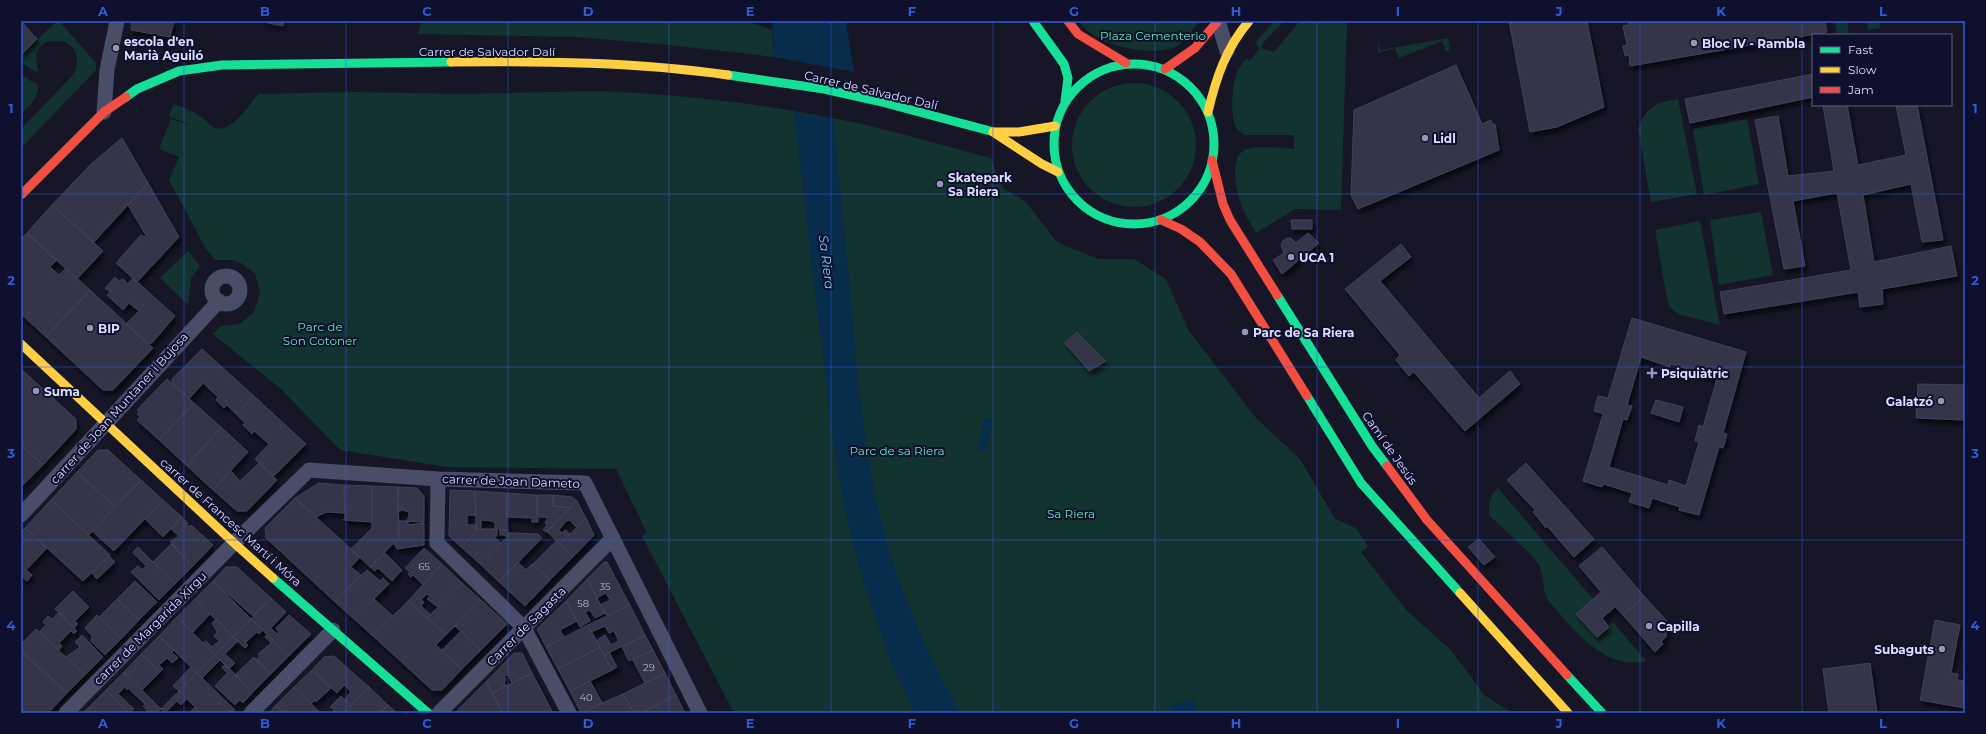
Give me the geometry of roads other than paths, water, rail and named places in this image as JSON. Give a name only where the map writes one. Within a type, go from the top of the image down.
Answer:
[{"type":"main road","points":[[1033,21],[1064,64],[1068,78],[1065,101],[1056,126],[1054,149],[1058,172],[1064,183],[1080,202],[1100,217],[1112,221],[1150,224],[1161,220],[1189,203],[1199,190],[1212,160],[1214,136],[1208,112],[1198,96],[1185,80],[1165,69],[1144,64],[1126,63],[1094,73],[1078,85],[1065,101]]},
{"type":"main road","points":[[1068,21],[1078,34],[1126,63]]},
{"type":"main road","points":[[1165,69],[1195,48],[1218,21]]},
{"type":"main road","points":[[1208,112],[1217,76],[1227,51],[1240,30],[1249,21]]},
{"type":"main road","name":"Carrer de Salvador Dalí","points":[[21,196],[104,112],[137,89],[179,71],[222,65],[536,61],[698,71],[824,89],[878,101],[993,132],[1019,132],[1056,126]]},
{"type":"main road","name":"Carrer de Salvador Dalí","points":[[993,132],[1042,164],[1058,172]]},
{"type":"main road","name":"Camí de Jesús","points":[[1212,160],[1223,204],[1230,220],[1372,446],[1427,520],[1602,713]]},
{"type":"main road","points":[[1161,220],[1180,229],[1200,242],[1231,274],[1361,483],[1568,713]]},
{"type":"main road","name":"carrer de Francesc Martí i Móra","points":[[21,344],[234,543],[428,713]]},
{"type":"street","points":[[104,112],[107,70],[117,21]]},
{"type":"street","points":[[1218,21],[1227,51]]},
{"type":"street","name":"carrer de Joan Muntaner i Bujosa","points":[[21,515],[219,301]]},
{"type":"street","name":"carrer de Joan Dameto","points":[[234,543],[309,470],[438,479],[585,483],[700,713]]},
{"type":"street","points":[[438,479],[437,543],[524,628],[569,713]]},
{"type":"street","name":"Carrer de Sagasta","points":[[439,713],[613,538]]},
{"type":"street","name":"carrer de Margarida Xirgu","points":[[66,713],[234,543]]},
{"type":"street","points":[[252,713],[333,630]]},
{"type":"water","points":[[772,21],[846,21],[854,72],[774,57]]},
{"type":"water","name":"Sa Riera","points":[[794,112],[833,119],[859,390],[871,475],[877,504],[891,556],[916,625],[937,670],[960,713],[915,713],[891,663],[863,581],[848,523],[836,462]]},
{"type":"water","points":[[984,418],[992,419],[987,451],[979,449]]},
{"type":"water","points":[[1194,699],[1195,713],[1171,713],[1170,706]]},
{"type":"place","name":"Bloc IV - Rambla","points":[[1694,43]]},
{"type":"place","name":"escola d'en Marià Aguiló","points":[[116,48]]},
{"type":"place","name":"Lidl","points":[[1425,138]]},
{"type":"place","name":"Skatepark Sa Riera","points":[[940,184]]},
{"type":"place","name":"UCA 1","points":[[1291,257]]},
{"type":"place","name":"BIP","points":[[90,328]]},
{"type":"place","name":"Parc de Sa Riera","points":[[1245,332]]},
{"type":"place","name":"Psiquiàtric","points":[[1652,373]]},
{"type":"place","name":"Suma","points":[[36,391]]},
{"type":"place","name":"Galatzó","points":[[1941,401]]},
{"type":"place","name":"Capilla","points":[[1649,626]]},
{"type":"place","name":"Subaguts","points":[[1942,649]]},
{"type":"park label","name":"Plaza Cementerio","points":[[1153,35]]},
{"type":"park label","name":"Parc de Son Cotoner","points":[[320,333]]},
{"type":"park label","name":"Parc de sa Riera","points":[[897,450]]}]
